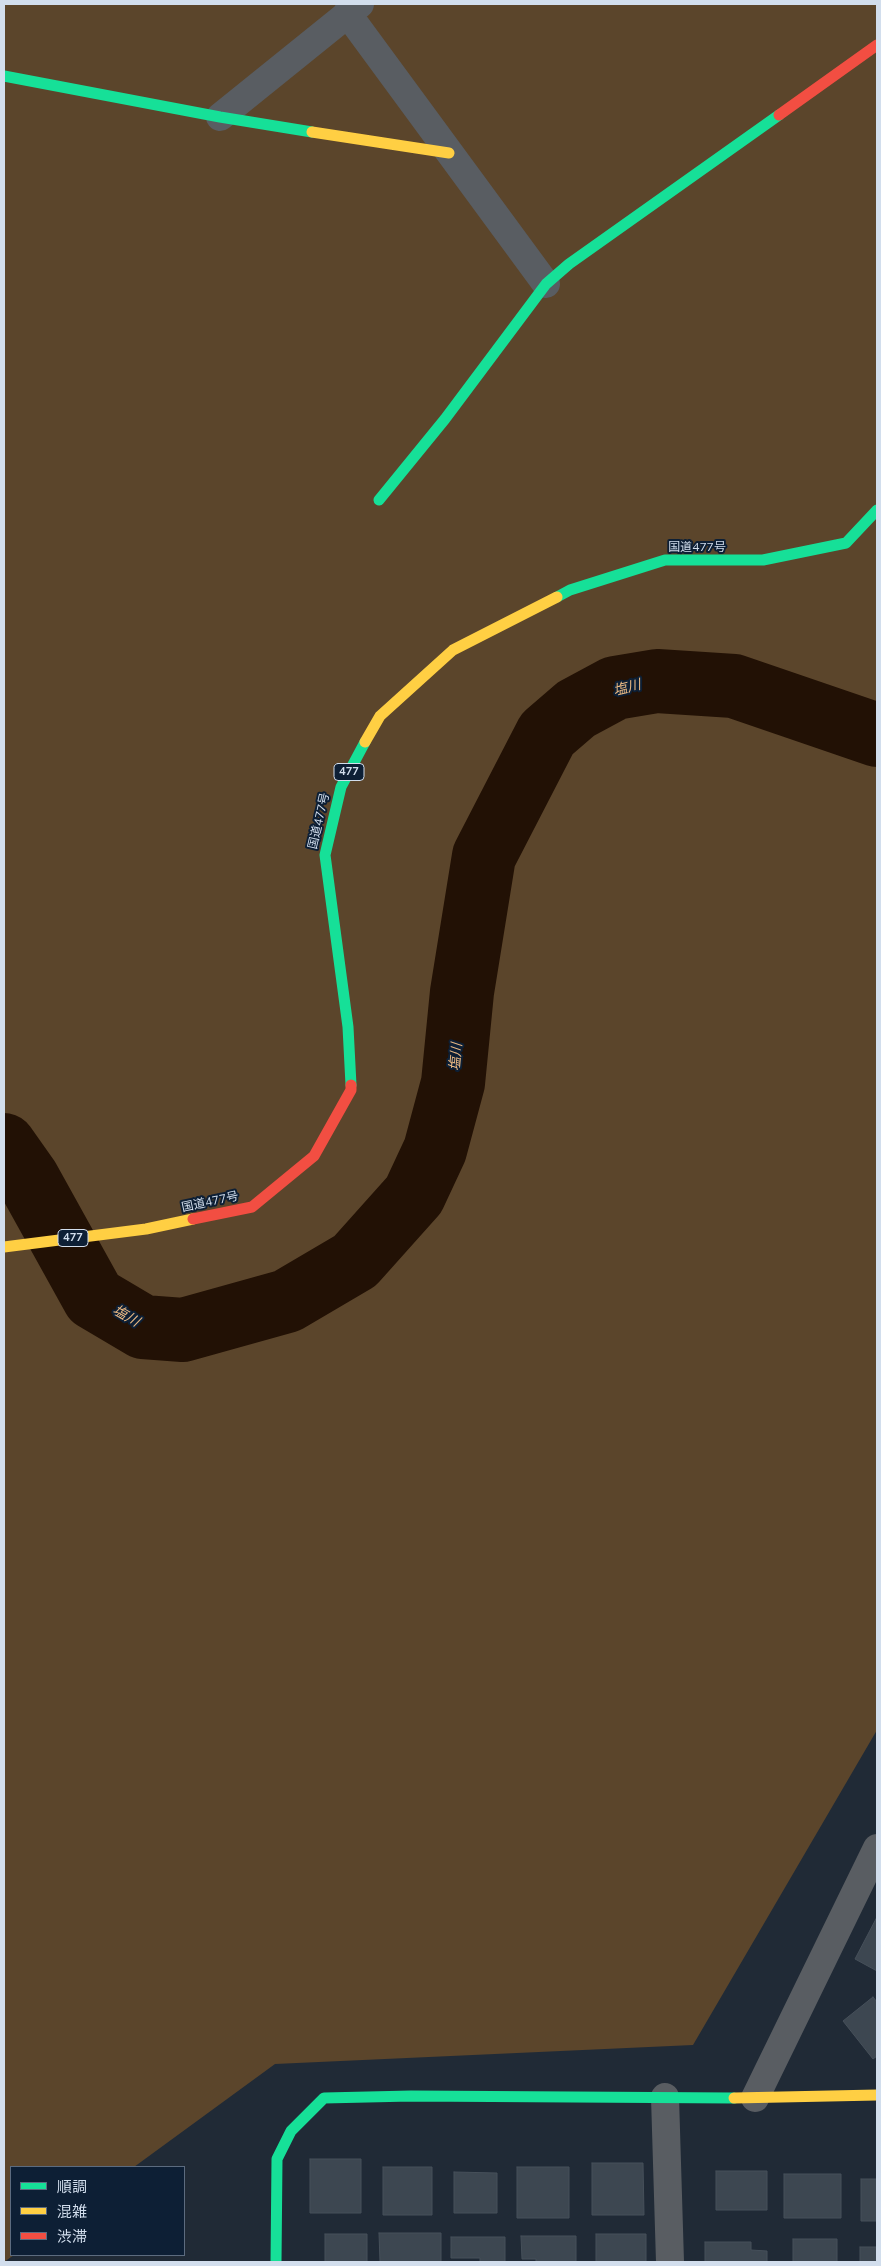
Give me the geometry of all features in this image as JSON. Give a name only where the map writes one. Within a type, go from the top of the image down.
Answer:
[{"type":"main road","points":[[379,500],[445,419],[546,284],[569,264],[877,45]]},
{"type":"main road","points":[[4,76],[220,117],[449,153]]},
{"type":"main road","name":"国道477号","points":[[4,1247],[146,1229],[252,1207],[314,1156],[352,1090],[348,1028],[325,855],[341,787],[380,716],[453,650],[570,590],[665,560],[763,560],[846,543],[877,510]]},
{"type":"main road","points":[[276,2262],[277,2159],[291,2131],[324,2098],[411,2096],[754,2098],[877,2095]]},
{"type":"street","points":[[220,117],[354,8],[449,153],[546,284]]},
{"type":"street","points":[[754,2098],[877,1848]]},
{"type":"street","points":[[665,2097],[670,2262]]},
{"type":"shaded area","points":[[4,4],[877,4],[877,1730],[693,2045],[275,2064],[135,2166],[10,2166],[10,2256],[13,2256],[4,2262]]},
{"type":"building","points":[[877,1917],[877,1971],[855,1959]]},
{"type":"building","points":[[873,1997],[877,2002],[877,2056],[873,2059],[843,2021]]},
{"type":"building","points":[[310,2159],[361,2159],[361,2213],[310,2213]]},
{"type":"building","points":[[592,2163],[643,2163],[644,2215],[592,2215]]},
{"type":"building","points":[[383,2167],[432,2167],[432,2215],[383,2215]]},
{"type":"building","points":[[517,2167],[569,2167],[569,2218],[517,2218]]},
{"type":"building","points":[[716,2171],[767,2171],[767,2210],[716,2210]]},
{"type":"building","points":[[454,2172],[497,2173],[497,2213],[454,2213]]},
{"type":"building","points":[[784,2174],[841,2174],[841,2218],[784,2218]]},
{"type":"building","points":[[861,2179],[877,2179],[877,2221],[861,2221]]},
{"type":"building","points":[[379,2233],[441,2233],[441,2262],[380,2262]]},
{"type":"building","points":[[325,2234],[367,2234],[367,2262],[325,2262]]},
{"type":"building","points":[[596,2234],[646,2234],[646,2262],[596,2262]]},
{"type":"building","points":[[521,2236],[576,2236],[576,2262],[536,2262],[536,2259],[522,2259]]},
{"type":"building","points":[[451,2237],[505,2237],[505,2262],[480,2262],[480,2258],[451,2258]]},
{"type":"building","points":[[793,2239],[837,2239],[837,2262],[793,2262]]},
{"type":"building","points":[[705,2242],[751,2242],[751,2250],[767,2251],[767,2262],[705,2262]]},
{"type":"building","points":[[860,2247],[877,2247],[877,2262],[860,2262]]},
{"type":"waterway","name":"塩川","points":[[4,1145],[28,1179],[94,1298],[143,1327],[183,1330],[287,1301],[355,1261],[414,1195],[435,1150],[453,1083],[462,992],[484,856],[547,734],[576,709],[615,688],[657,681],[734,686],[877,735]]},
{"type":"traffic: fast","points":[[4,76],[220,117],[312,132]]},
{"type":"traffic: fast","points":[[379,500],[445,419],[546,284],[569,264],[779,115]]},
{"type":"traffic: fast","points":[[557,597],[570,590],[665,560],[763,560],[846,543],[877,510]]},
{"type":"traffic: fast","points":[[351,1085],[348,1027],[325,855],[341,787],[365,742]]},
{"type":"traffic: fast","points":[[276,2262],[277,2159],[291,2131],[324,2098],[411,2096],[734,2098]]},
{"type":"traffic: slow","points":[[312,132],[449,153]]},
{"type":"traffic: slow","points":[[365,742],[380,716],[453,650],[557,597]]},
{"type":"traffic: slow","points":[[4,1247],[146,1229],[193,1219]]},
{"type":"traffic: slow","points":[[734,2098],[877,2095]]},
{"type":"traffic: jam","points":[[779,115],[877,45]]},
{"type":"traffic: jam","points":[[193,1219],[252,1207],[314,1156],[351,1090],[351,1085]]}]
